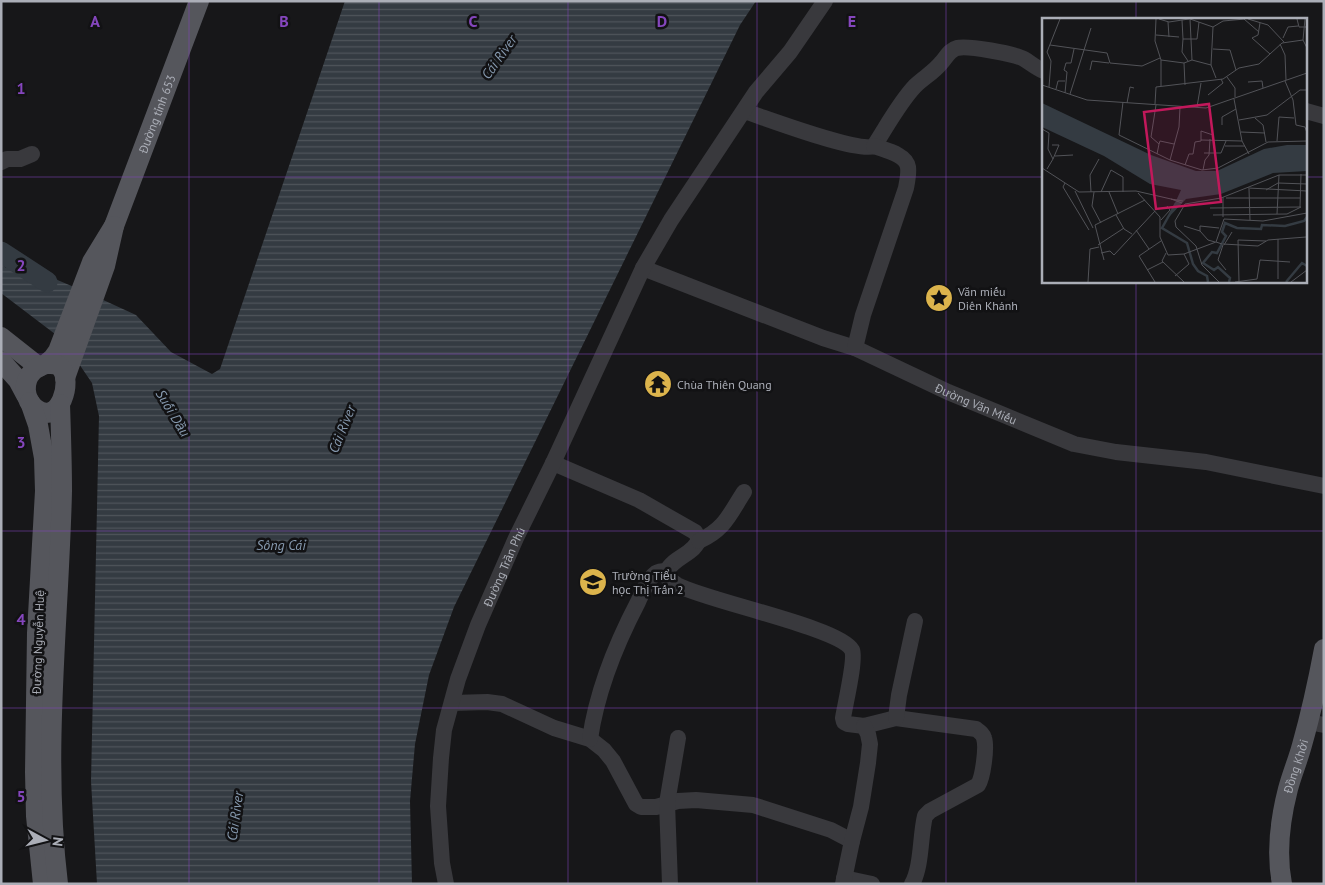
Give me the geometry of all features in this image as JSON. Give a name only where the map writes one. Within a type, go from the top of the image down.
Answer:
[{"type":"main road","name":"Đường tỉnh 653","points":[[65,378],[68,346],[199,1]]},
{"type":"main road","points":[[1,337],[43,365]]},
{"type":"main road","name":"Đường tỉnh 653","points":[[43,365],[68,346]]},
{"type":"main road","name":"Đường Nguyễn Huệ","points":[[1,361],[18,380],[28,399],[38,425],[44,458],[46,633],[54,852],[58,884]]},
{"type":"main road","points":[[54,364],[60,367],[65,378],[64,392],[56,410],[50,413],[43,412],[36,409],[28,399],[26,386],[28,378],[32,372],[43,365],[54,364]]},
{"type":"main road","name":"Đường Nguyễn Huệ","points":[[43,884],[36,816],[35,772],[46,633],[62,491],[60,404]]},
{"type":"main road","name":"Đồng Khởi","points":[[1282,884],[1279,839],[1288,789],[1316,723],[1324,648]]},
{"type":"street","name":"Đường Trần Phú","points":[[446,884],[442,863],[438,806],[444,730],[458,679],[478,625],[516,538],[553,463],[643,268],[670,220],[756,92],[790,52],[825,1]]},
{"type":"street","points":[[744,111],[849,145],[869,148],[874,146],[916,85],[940,64],[949,52],[956,48],[983,49],[1016,56],[1042,70]]},
{"type":"street","points":[[1308,112],[1324,116]]},
{"type":"street","points":[[855,348],[863,314],[908,178],[908,167],[904,160],[874,146]]},
{"type":"street","points":[[1,162],[7,159],[20,160],[32,154]]},
{"type":"street","name":"Đường Văn Miếu","points":[[643,268],[824,338],[855,348],[948,392],[1074,444],[1116,452],[1157,455],[1206,462],[1324,486]]},
{"type":"street","points":[[553,463],[639,500],[694,532],[698,536],[699,541]]},
{"type":"street","points":[[744,492],[721,527],[699,541],[694,548],[668,567],[668,578],[678,586],[798,624],[844,642],[851,648],[853,653],[843,718],[844,722],[864,726],[896,718],[976,730],[984,737],[985,745],[981,780],[978,785],[930,811],[925,816],[918,863],[912,884]]},
{"type":"street","points":[[590,739],[592,723],[604,680],[622,633],[650,580],[658,572],[667,571]]},
{"type":"street","points":[[896,718],[915,621]]},
{"type":"street","points":[[452,703],[487,702],[502,704],[547,725],[590,739],[604,750],[613,762],[636,804],[641,807],[656,807],[668,803],[696,800],[753,805],[831,830],[852,841]]},
{"type":"street","points":[[864,726],[870,744],[868,763],[861,807],[843,881],[872,884]]},
{"type":"street","points":[[670,884],[668,803],[678,738]]},
{"type":"water","name":"Sông Cái","points":[[345,1],[756,1],[740,25],[454,607],[429,675],[415,744],[410,801],[412,884],[97,884],[91,781],[99,416],[92,383],[75,358],[55,334],[1,293],[1,264],[6,268],[27,267],[136,315],[171,352],[212,374],[220,369]]},
{"type":"waterway","name":"Suối Dầu","points":[[1,252],[47,282]]},
{"type":"place","name":"Văn miếu Diên Khánh","points":[[939,298]]},
{"type":"place","name":"Chùa Thiên Quang","points":[[658,384]]},
{"type":"place","name":"Trường Tiểu học Thị Trấn 2","points":[[593,582]]},
{"type":"water label","name":"Cái River","points":[[499,57]]},
{"type":"water label","name":"Cái River","points":[[342,429]]},
{"type":"water label","name":"Cái River","points":[[235,816]]}]
